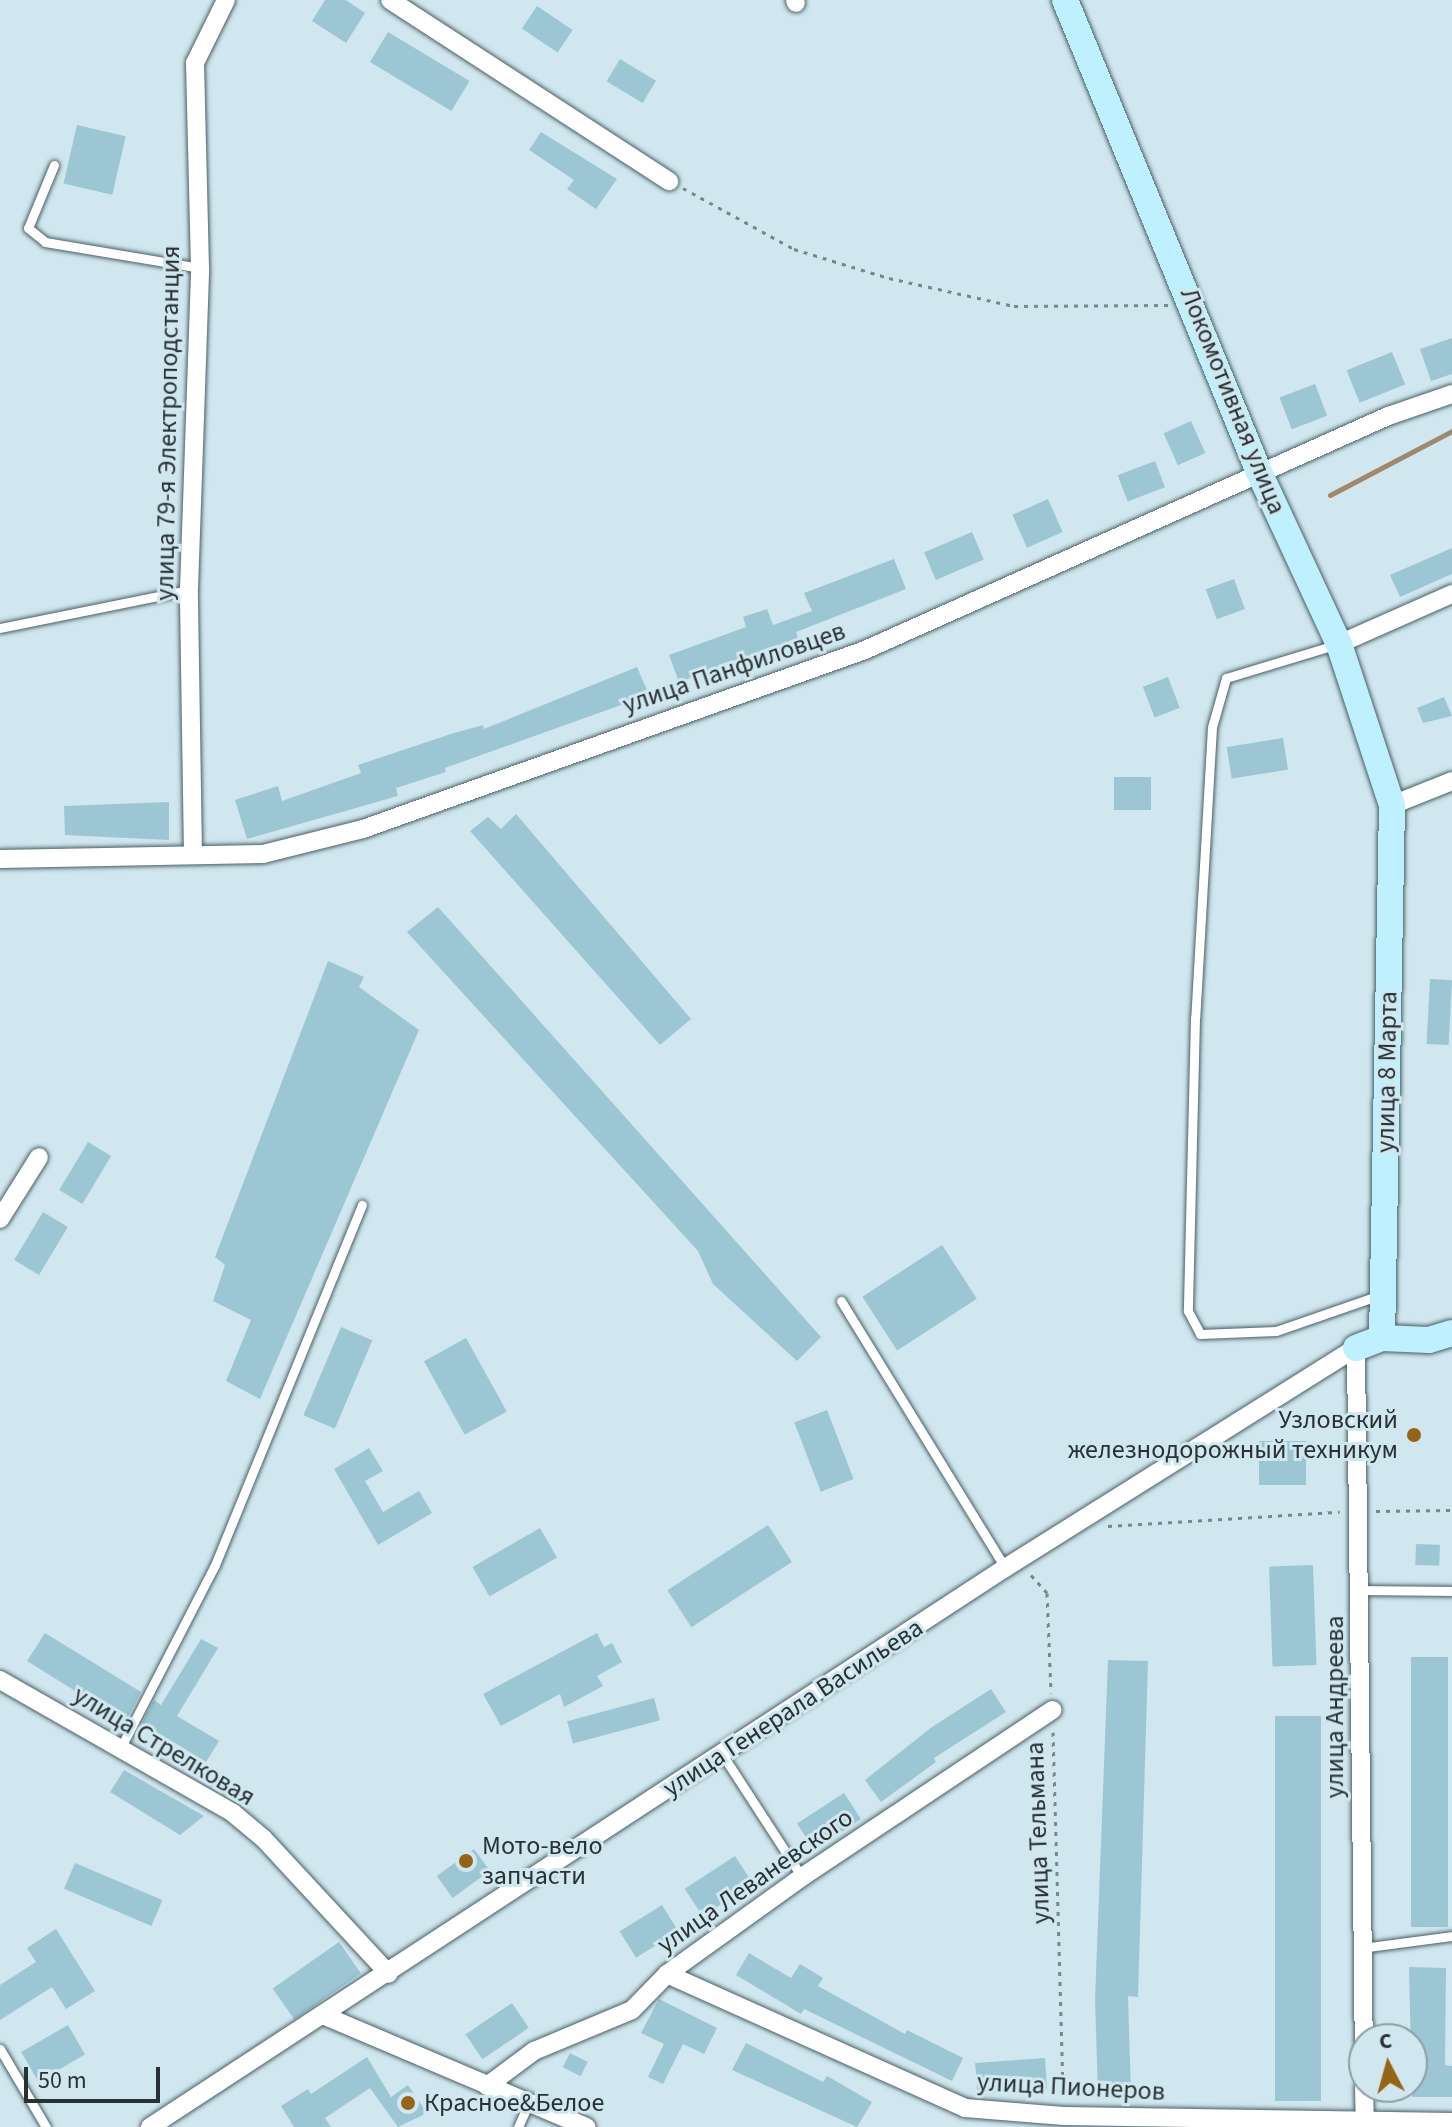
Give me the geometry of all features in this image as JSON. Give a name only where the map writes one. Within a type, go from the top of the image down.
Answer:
[{"type":"main road","name":"Локомотивная улица","points":[[1065,0],[1194,303],[1259,472],[1339,644],[1392,805]]},
{"type":"main road","name":"улица 8 Марта","points":[[1382,1338],[1392,805]]},
{"type":"main road","name":"улица Генерала Васильева","points":[[1356,1348],[1382,1338],[1429,1340],[1452,1333]]},
{"type":"street","name":"улица 79-я Электроподстанция","points":[[193,855],[189,589],[200,268],[195,63],[226,0]]},
{"type":"street","points":[[390,0],[669,181]]},
{"type":"street","name":"улица Панфиловцев","points":[[0,859],[263,854],[363,829],[865,650],[1259,472],[1388,416],[1452,394]]},
{"type":"street","points":[[1339,644],[1452,594]]},
{"type":"street","points":[[1392,805],[1452,781]]},
{"type":"street","points":[[0,1219],[39,1157]]},
{"type":"street","name":"улица Генерала Васильева","points":[[150,2127],[325,2016],[1012,1564],[1356,1348]]},
{"type":"street","name":"улица Андреева","points":[[1356,1348],[1363,2023]]},
{"type":"street","name":"улица Стрелковая","points":[[0,1680],[243,1821],[389,1974]]},
{"type":"street","name":"улица Леваневского","points":[[487,2086],[534,2051],[632,2010],[667,1974],[802,1877],[1052,1710]]},
{"type":"street","name":"улица Пионеров","points":[[667,1974],[965,2108],[1064,2116],[1365,2126],[1452,2122]]},
{"type":"street","points":[[325,2016],[528,2105],[586,2127]]},
{"type":"street","points":[[1364,2103],[1365,2126]]},
{"type":"lane","points":[[54,165],[28,228],[45,242],[200,268]]},
{"type":"lane","points":[[0,628],[189,589]]},
{"type":"lane","points":[[1339,644],[1226,678],[1212,727],[1195,1018],[1188,1311],[1200,1334],[1276,1331],[1383,1294]]},
{"type":"lane","points":[[120,1749],[215,1565],[362,1205]]},
{"type":"lane","points":[[841,1301],[1012,1564]]},
{"type":"lane","points":[[1360,1590],[1452,1591]]},
{"type":"lane","points":[[722,1754],[802,1877]]},
{"type":"lane","points":[[1361,1948],[1452,1936]]},
{"type":"lane","points":[[0,2049],[46,2127]]},
{"type":"lane","points":[[518,2127],[528,2105]]},
{"type":"path","points":[[669,181],[794,249],[889,278],[1014,306],[1194,303]]},
{"type":"path","points":[[1072,1528],[1358,1511],[1452,1510]]},
{"type":"path","name":"улица Тельмана","points":[[1012,1564],[1047,1593],[1064,2116]]},
{"type":"building","points":[[325,0],[346,0],[365,13],[346,43],[312,21]]},
{"type":"building","points":[[537,6],[573,30],[558,52],[522,28]]},
{"type":"building","points":[[388,32],[469,81],[451,111],[370,62]]},
{"type":"building","points":[[620,59],[656,81],[643,103],[607,81]]},
{"type":"building","points":[[77,125],[126,136],[112,195],[64,183]]},
{"type":"building","points":[[541,132],[617,179],[596,209],[567,189],[574,180],[529,150]]},
{"type":"building","points":[[1452,338],[1452,374],[1431,381],[1420,349]]},
{"type":"building","points":[[1392,352],[1405,384],[1360,403],[1347,370]]},
{"type":"building","points":[[1315,384],[1327,416],[1292,429],[1280,398]]},
{"type":"building","points":[[1191,421],[1205,453],[1178,465],[1164,433]]},
{"type":"building","points":[[1155,461],[1165,487],[1128,501],[1118,475]]},
{"type":"building","points":[[1048,499],[1063,532],[1027,548],[1012,515]]},
{"type":"building","points":[[972,532],[984,560],[936,580],[924,552]]},
{"type":"building","points":[[1452,548],[1452,574],[1400,597],[1390,575]]},
{"type":"building","points":[[894,559],[906,589],[796,632],[798,638],[679,682],[669,655],[746,627],[743,617],[767,609],[773,625],[812,611],[804,593]]},
{"type":"building","points":[[1234,579],[1245,609],[1217,619],[1206,589]]},
{"type":"building","points":[[637,667],[649,695],[445,768],[446,772],[396,788],[398,796],[247,839],[235,800],[278,786],[282,801],[361,773],[358,765],[451,734],[483,725],[484,729]]},
{"type":"building","points":[[1168,677],[1180,708],[1155,717],[1143,687]]},
{"type":"building","points":[[1444,697],[1452,716],[1423,723],[1417,708]]},
{"type":"building","points":[[1283,738],[1288,770],[1232,779],[1227,747]]},
{"type":"building","points":[[1114,777],[1151,777],[1151,810],[1114,810]]},
{"type":"building","points":[[169,802],[169,840],[65,835],[64,806]]},
{"type":"building","points":[[516,814],[691,1019],[660,1045],[470,831],[488,817],[501,829]]},
{"type":"building","points":[[438,907],[821,1337],[797,1361],[713,1284],[698,1251],[407,932]]},
{"type":"building","points":[[328,961],[364,977],[359,987],[419,1030],[260,1399],[226,1381],[251,1320],[213,1301],[225,1265],[215,1257]]},
{"type":"building","points":[[1430,979],[1452,980],[1449,1045],[1427,1044]]},
{"type":"building","points":[[88,1142],[111,1156],[82,1204],[59,1190]]},
{"type":"building","points":[[43,1212],[68,1227],[39,1275],[14,1260]]},
{"type":"building","points":[[942,1245],[977,1299],[897,1350],[862,1297]]},
{"type":"building","points":[[341,1327],[372,1340],[335,1429],[303,1415]]},
{"type":"building","points":[[466,1338],[507,1411],[465,1435],[424,1361]]},
{"type":"building","points":[[827,1410],[854,1479],[821,1492],[794,1423]]},
{"type":"building","points":[[1259,1441],[1306,1441],[1306,1485],[1259,1485]]},
{"type":"building","points":[[369,1448],[383,1471],[365,1481],[383,1512],[419,1491],[432,1513],[378,1545],[334,1469]]},
{"type":"building","points":[[768,1525],[792,1562],[691,1627],[667,1590]]},
{"type":"building","points":[[540,1528],[557,1557],[489,1596],[472,1567]]},
{"type":"building","points":[[1416,1544],[1440,1545],[1439,1566],[1415,1565]]},
{"type":"building","points":[[1313,1565],[1316,1665],[1273,1666],[1269,1567]]},
{"type":"building","points":[[45,1633],[141,1692],[129,1715],[122,1720],[27,1661]]},
{"type":"building","points":[[597,1633],[604,1647],[612,1643],[622,1662],[597,1676],[603,1686],[564,1707],[560,1694],[501,1726],[483,1694]]},
{"type":"building","points":[[201,1639],[218,1648],[177,1716],[219,1741],[206,1762],[142,1723],[154,1700],[161,1705]]},
{"type":"building","points":[[1411,1657],[1448,1657],[1448,1927],[1411,1927]]},
{"type":"building","points":[[1108,1660],[1148,1661],[1138,1997],[1128,1996],[1131,2093],[1098,2094],[1095,2000]]},
{"type":"building","points":[[991,1689],[1006,1712],[934,1758],[936,1762],[881,1802],[865,1780],[932,1727]]},
{"type":"building","points":[[654,1698],[660,1720],[573,1744],[567,1721]]},
{"type":"building","points":[[1275,1716],[1321,1716],[1321,2101],[1275,2101]]},
{"type":"building","points":[[124,1770],[204,1816],[180,1835],[110,1792]]},
{"type":"building","points":[[844,1793],[861,1819],[814,1849],[797,1823]]},
{"type":"building","points":[[474,1849],[490,1871],[453,1898],[437,1876]]},
{"type":"building","points":[[735,1856],[753,1884],[703,1916],[685,1889]]},
{"type":"building","points":[[75,1863],[162,1900],[152,1926],[64,1889]]},
{"type":"building","points":[[662,1905],[678,1931],[636,1958],[620,1931]]},
{"type":"building","points":[[56,1929],[95,1991],[66,2009],[52,1987],[0,2020],[0,1985],[36,1962],[27,1948]]},
{"type":"building","points":[[339,1942],[361,1973],[294,2020],[273,1988]]},
{"type":"building","points":[[749,1953],[791,1978],[800,1964],[823,1978],[818,1986],[905,2034],[907,2030],[963,2058],[952,2081],[804,2009],[801,2014],[736,1975]]},
{"type":"building","points":[[1409,1967],[1446,1968],[1445,2065],[1452,2066],[1452,2097],[1428,2097],[1428,2023],[1410,2023]]},
{"type":"building","points":[[659,1999],[717,2028],[704,2054],[683,2044],[663,2084],[648,2077],[664,2044],[641,2033]]},
{"type":"building","points":[[512,2003],[529,2028],[482,2059],[466,2034]]},
{"type":"building","points":[[68,2025],[85,2054],[38,2081],[21,2052]]},
{"type":"building","points":[[746,2043],[823,2082],[827,2076],[872,2102],[857,2127],[732,2070]]},
{"type":"building","points":[[570,2053],[588,2062],[581,2076],[563,2067]]},
{"type":"building","points":[[367,2057],[391,2097],[408,2085],[427,2113],[398,2127],[370,2088],[325,2118],[331,2127],[294,2127],[281,2106],[308,2089],[311,2094]]},
{"type":"building","points":[[1045,2058],[1047,2089],[977,2094],[975,2063]]},
{"type":"waterway","points":[[1330,495],[1452,431]]},
{"type":"place","name":"Узловский железнодорожный техникум","points":[[1414,1435]]},
{"type":"place","name":"Мото-вело запчасти","points":[[466,1861]]},
{"type":"place","name":"Красное&Белое","points":[[408,2103]]}]
